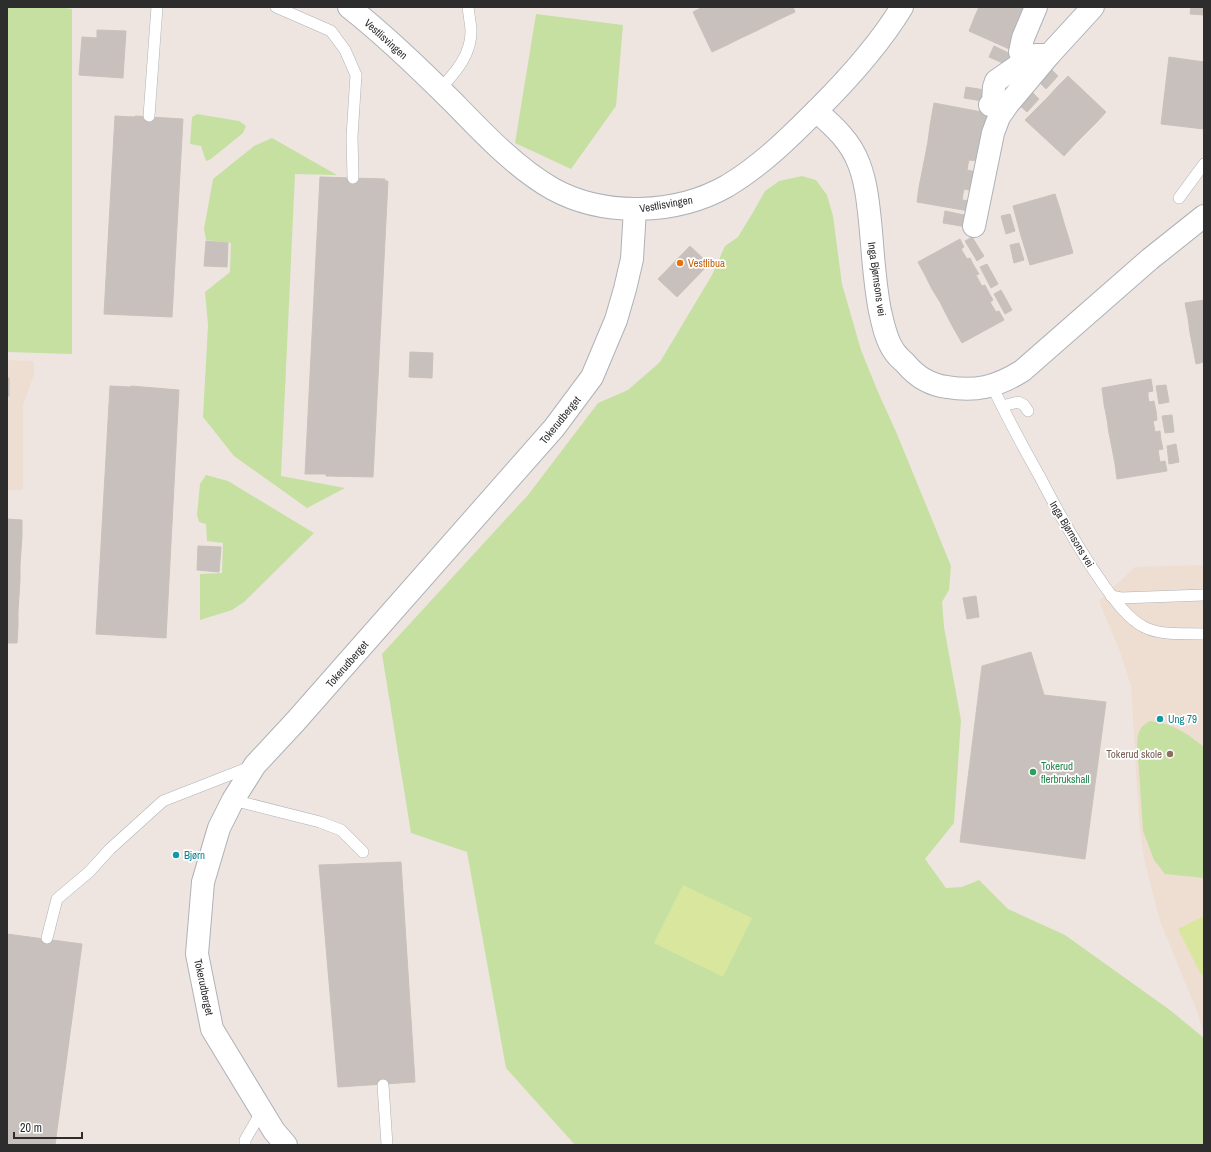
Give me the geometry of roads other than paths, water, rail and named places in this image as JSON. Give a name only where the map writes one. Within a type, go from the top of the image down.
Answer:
[{"type":"street","name":"Vestlisvingen","points":[[349,7],[393,44],[530,174],[552,188],[574,199],[615,208],[635,210],[657,208],[700,198],[725,187],[781,147],[863,62],[902,7]]},
{"type":"street","points":[[1024,57],[1020,52],[1020,47],[1036,7]]},
{"type":"street","points":[[995,109],[1049,56],[1093,7]]},
{"type":"street","points":[[974,226],[992,133],[995,109],[993,102],[994,87],[996,81],[1019,65],[1024,57],[1036,55],[1049,56]]},
{"type":"street","name":"Inga Bjørnsons vei","points":[[816,111],[836,128],[852,149],[859,164],[868,208],[878,298],[886,334],[894,350],[909,368],[923,380],[942,386],[963,390],[976,389],[992,386],[1010,378],[1030,365],[1150,259],[1204,216]]},
{"type":"street","name":"Tokerudberget","points":[[286,1145],[274,1131],[212,1029],[196,954],[203,882],[219,828],[233,800],[255,765],[295,722],[554,428],[592,377],[614,327],[625,289],[632,259],[635,210]]},
{"type":"lane","points":[[149,116],[157,7]]},
{"type":"lane","points":[[276,7],[332,32],[345,50],[356,75],[352,137],[353,178]]},
{"type":"lane","points":[[440,89],[456,72],[467,53],[471,30],[468,7]]},
{"type":"lane","points":[[1179,198],[1204,164]]},
{"type":"lane","name":"Inga Bjørnsons vei","points":[[992,386],[1062,520],[1111,596],[1135,621],[1145,628],[1169,633],[1204,634]]},
{"type":"lane","points":[[1002,406],[1018,402],[1024,405],[1028,411]]},
{"type":"lane","points":[[1111,596],[1121,598],[1204,595]]},
{"type":"lane","points":[[47,938],[57,899],[89,872],[110,849],[163,801],[255,765]]},
{"type":"lane","points":[[233,800],[320,822],[341,830],[363,852]]},
{"type":"lane","points":[[383,1085],[387,1145]]},
{"type":"lane","points":[[245,1145],[245,1140],[262,1111]]},
{"type":"place","name":"Vestlibua","points":[[680,263]]},
{"type":"place","name":"Ung 79","points":[[1160,719]]},
{"type":"place","name":"Tokerud skole","points":[[1170,754]]},
{"type":"place","name":"Tokerud flerbrukshall","points":[[1033,772]]},
{"type":"place","name":"Bjørn","points":[[176,855]]}]
